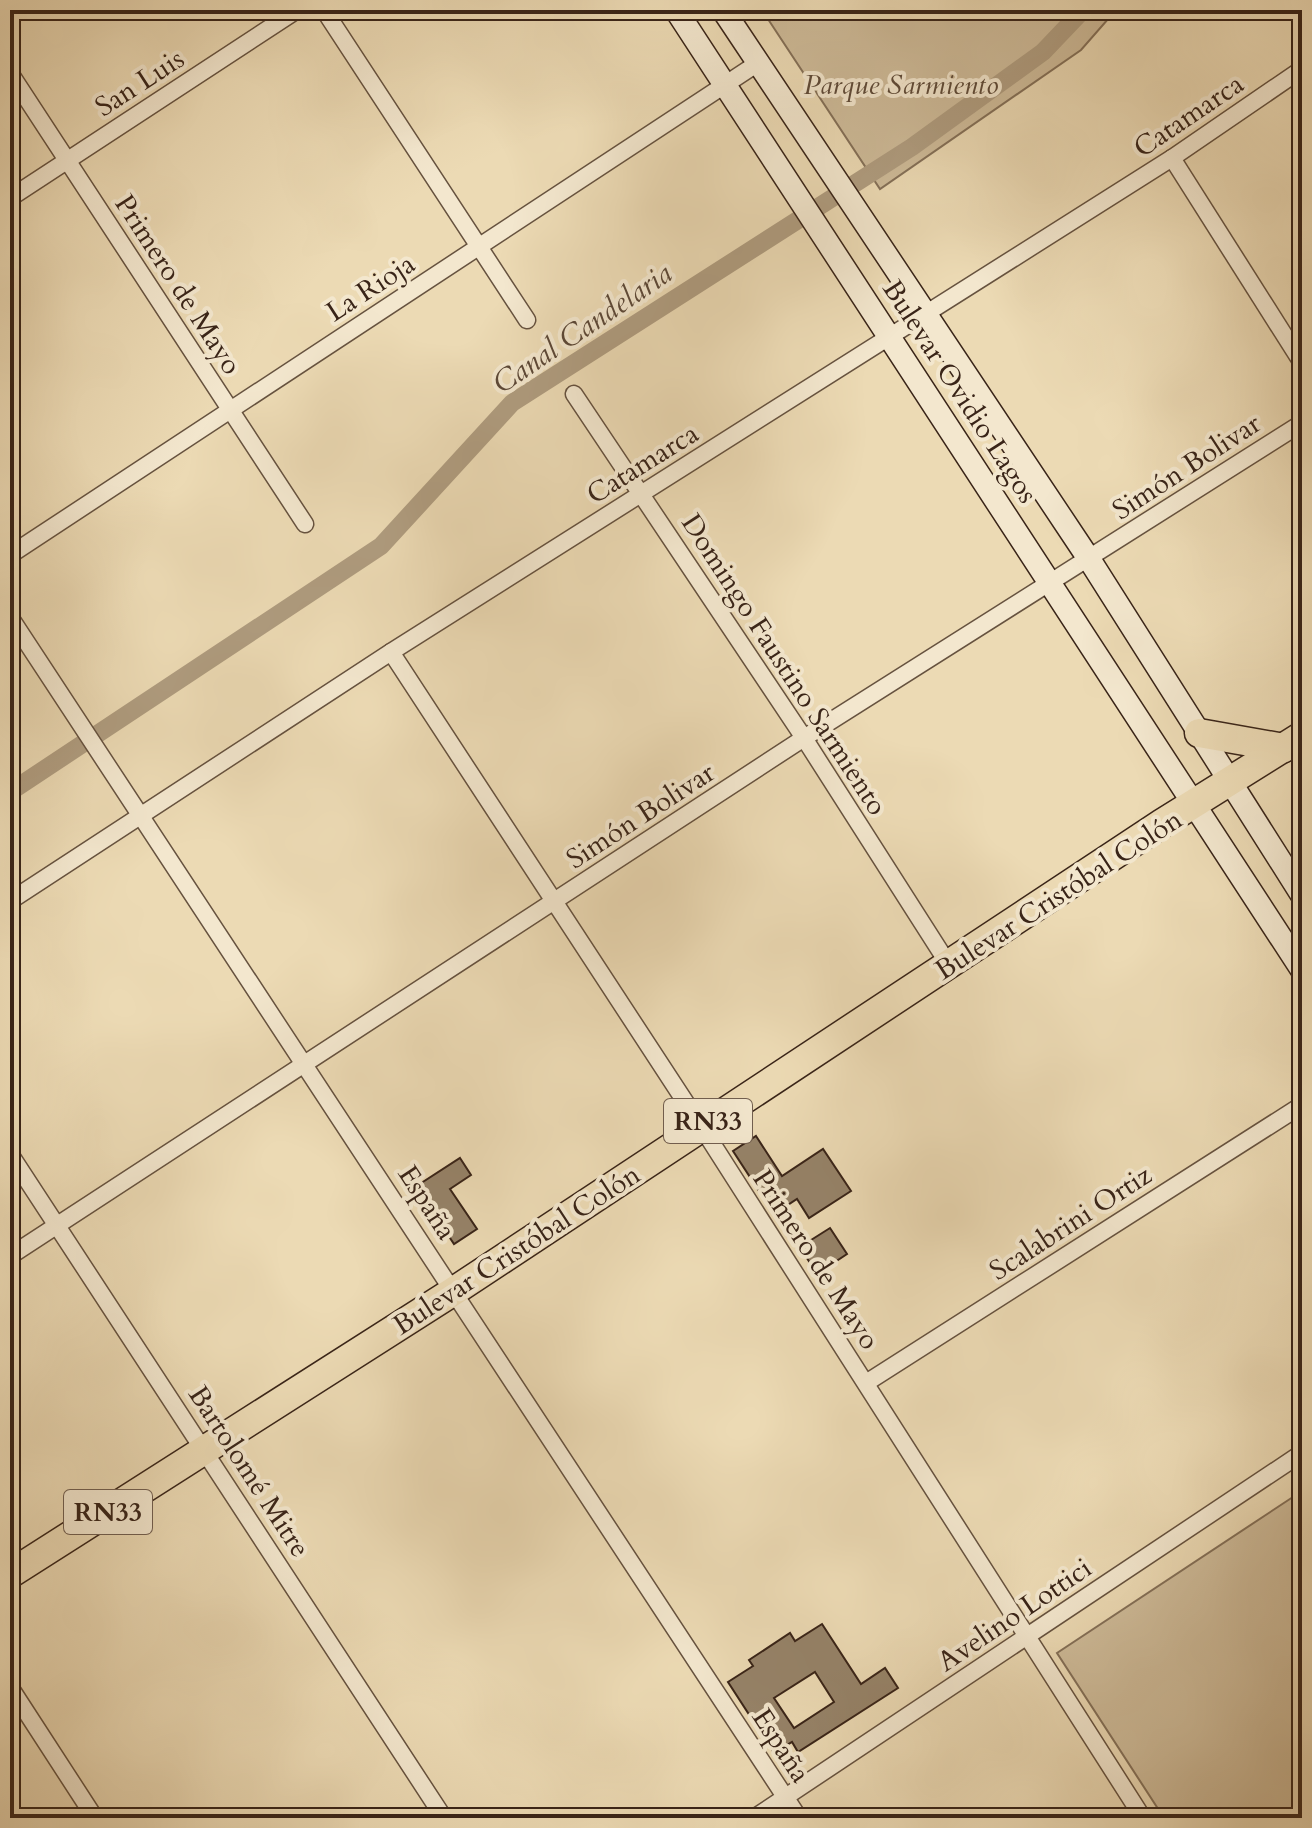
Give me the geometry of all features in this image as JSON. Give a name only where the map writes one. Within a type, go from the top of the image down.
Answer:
[{"type":"highway","points":[[1199,733],[1293,742]]},
{"type":"highway","name":"Bulevar Cristóbal Colón","points":[[10,1574],[454,1291],[1161,824],[1293,742]]},
{"type":"main road","name":"Bulevar Ovidio Lagos","points":[[676,10],[1302,970]]},
{"type":"main road","name":"Bulevar Ovidio Lagos","points":[[723,10],[1089,559],[1302,895]]},
{"type":"street","name":"San Luis","points":[[10,198],[297,10]]},
{"type":"street","points":[[324,10],[527,320]]},
{"type":"street","name":"La Rioja","points":[[10,555],[758,63]]},
{"type":"street","name":"Catamarca","points":[[10,901],[391,652],[1172,158],[1302,69]]},
{"type":"street","name":"Primero de Mayo","points":[[10,73],[305,524]]},
{"type":"street","points":[[1172,158],[1302,363]]},
{"type":"street","name":"Domingo Faustino Sarmiento","points":[[574,394],[804,738],[949,965]]},
{"type":"street","name":"Simón Bolivar","points":[[10,1256],[804,738],[1302,423]]},
{"type":"street","name":"España","points":[[10,617],[306,1063],[799,1818]]},
{"type":"street","name":"Primero de Mayo","points":[[391,652],[701,1126],[1143,1818]]},
{"type":"street","name":"Scalabrini Ortiz","points":[[866,1383],[1302,1105]]},
{"type":"street","name":"Bartolomé Mitre","points":[[10,1154],[444,1818]]},
{"type":"street","name":"Avelino Lottici","points":[[754,1818],[1302,1453]]},
{"type":"street","points":[[10,1687],[95,1818]]},
{"type":"green space","name":"Parque Sarmiento","points":[[762,10],[1116,10],[1081,50],[880,189]]},
{"type":"green space","points":[[1302,1491],[1302,1818],[1164,1818],[1057,1653]]},
{"type":"building","points":[[756,1136],[782,1176],[823,1149],[851,1191],[809,1218],[797,1199],[774,1214],[733,1151]]},
{"type":"building","points":[[460,1158],[471,1175],[450,1189],[477,1229],[454,1244],[427,1203],[423,1207],[412,1189]]},
{"type":"building","points":[[830,1228],[847,1254],[817,1274],[800,1247]]},
{"type":"building","points":[[822,1624],[861,1684],[885,1668],[898,1688],[798,1752],[792,1742],[774,1753],[728,1682],[753,1666],[749,1660],[790,1633],[795,1641]],"holes":[[[815,1672],[834,1702],[794,1728],[774,1698]]]},
{"type":"waterway","name":"Canal Candelaria","points":[[10,792],[381,546],[512,403],[912,147],[1043,52],[1083,10]]}]
